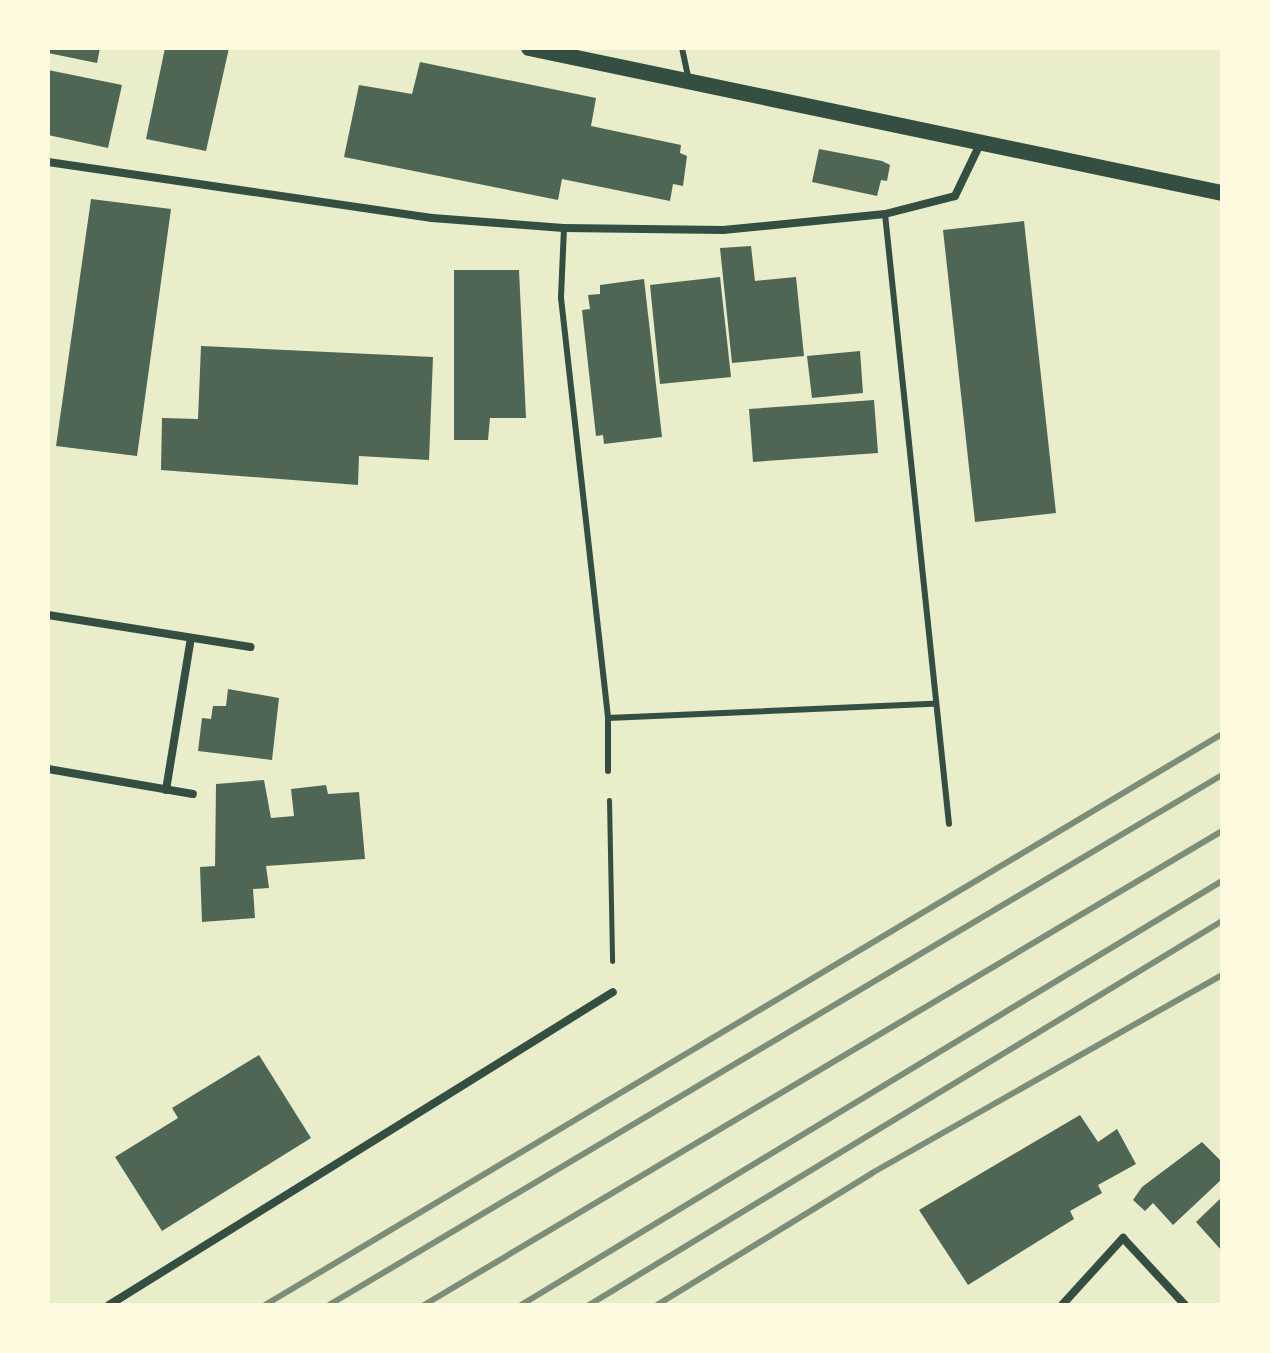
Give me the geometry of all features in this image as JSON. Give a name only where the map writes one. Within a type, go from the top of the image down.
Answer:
[{"type":"main road","points":[[529,48],[1222,193]]},
{"type":"street","points":[[48,162],[432,218],[564,228],[723,230],[885,214],[955,196],[981,142]]},
{"type":"street","points":[[48,615],[250,647]]},
{"type":"street","points":[[166,790],[191,638]]},
{"type":"street","points":[[48,769],[193,794]]},
{"type":"street","points":[[109,1305],[613,992]]},
{"type":"street","points":[[1062,1305],[1123,1238],[1185,1305]]},
{"type":"lane","points":[[682,48],[689,82]]},
{"type":"lane","points":[[885,214],[933,704],[949,824]]},
{"type":"lane","points":[[564,228],[561,298],[608,718],[608,771]]},
{"type":"lane","points":[[608,718],[933,704]]},
{"type":"path","points":[[608,771],[613,992]]},
{"type":"building","points":[[48,48],[100,48],[97,63],[48,53]]},
{"type":"building","points":[[165,48],[229,48],[206,151],[146,139]]},
{"type":"building","points":[[420,62],[596,98],[591,126],[681,145],[680,153],[687,156],[683,186],[673,184],[670,201],[562,179],[558,200],[344,157],[359,85],[412,94]]},
{"type":"building","points":[[48,70],[122,85],[108,148],[48,135]]},
{"type":"building","points":[[819,149],[882,161],[890,165],[887,181],[881,180],[877,196],[812,182]]},
{"type":"building","points":[[91,199],[171,209],[137,456],[56,446]]},
{"type":"building","points":[[1024,221],[1056,513],[975,522],[943,230]]},
{"type":"building","points":[[751,246],[755,281],[796,277],[804,356],[732,363],[720,248]]},
{"type":"building","points":[[454,270],[519,270],[526,418],[490,418],[488,440],[454,440]]},
{"type":"building","points":[[720,277],[731,377],[660,384],[650,285]]},
{"type":"building","points":[[644,279],[662,437],[604,444],[603,435],[596,436],[582,310],[590,309],[588,295],[600,294],[600,285]]},
{"type":"building","points":[[201,346],[433,357],[429,460],[359,456],[358,485],[161,470],[162,418],[198,419]]},
{"type":"building","points":[[860,351],[863,393],[812,398],[807,356]]},
{"type":"building","points":[[874,400],[878,453],[753,462],[749,409]]},
{"type":"building","points":[[228,689],[279,698],[272,760],[198,751],[202,718],[211,719],[213,706],[226,706]]},
{"type":"building","points":[[264,780],[271,818],[294,816],[291,789],[326,785],[328,794],[359,792],[365,859],[266,866],[269,888],[253,889],[255,918],[202,922],[200,867],[215,866],[216,784]]},
{"type":"building","points":[[259,1055],[311,1138],[162,1231],[115,1157],[178,1118],[172,1108]]},
{"type":"building","points":[[1080,1115],[1098,1142],[1117,1129],[1136,1164],[1098,1185],[1102,1193],[1070,1211],[1074,1219],[968,1285],[919,1210]]},
{"type":"building","points":[[1202,1142],[1222,1162],[1222,1179],[1173,1225],[1153,1203],[1145,1211],[1133,1200],[1142,1187]]},
{"type":"building","points":[[1222,1197],[1222,1251],[1196,1222]]},
{"type":"railway","points":[[265,1305],[1222,734]]},
{"type":"railway","points":[[329,1305],[1222,775]]},
{"type":"railway","points":[[424,1305],[1222,831]]},
{"type":"railway","points":[[521,1305],[1222,881]]},
{"type":"railway","points":[[589,1305],[1222,921]]},
{"type":"railway","points":[[657,1305],[872,1173],[1222,975]]}]
